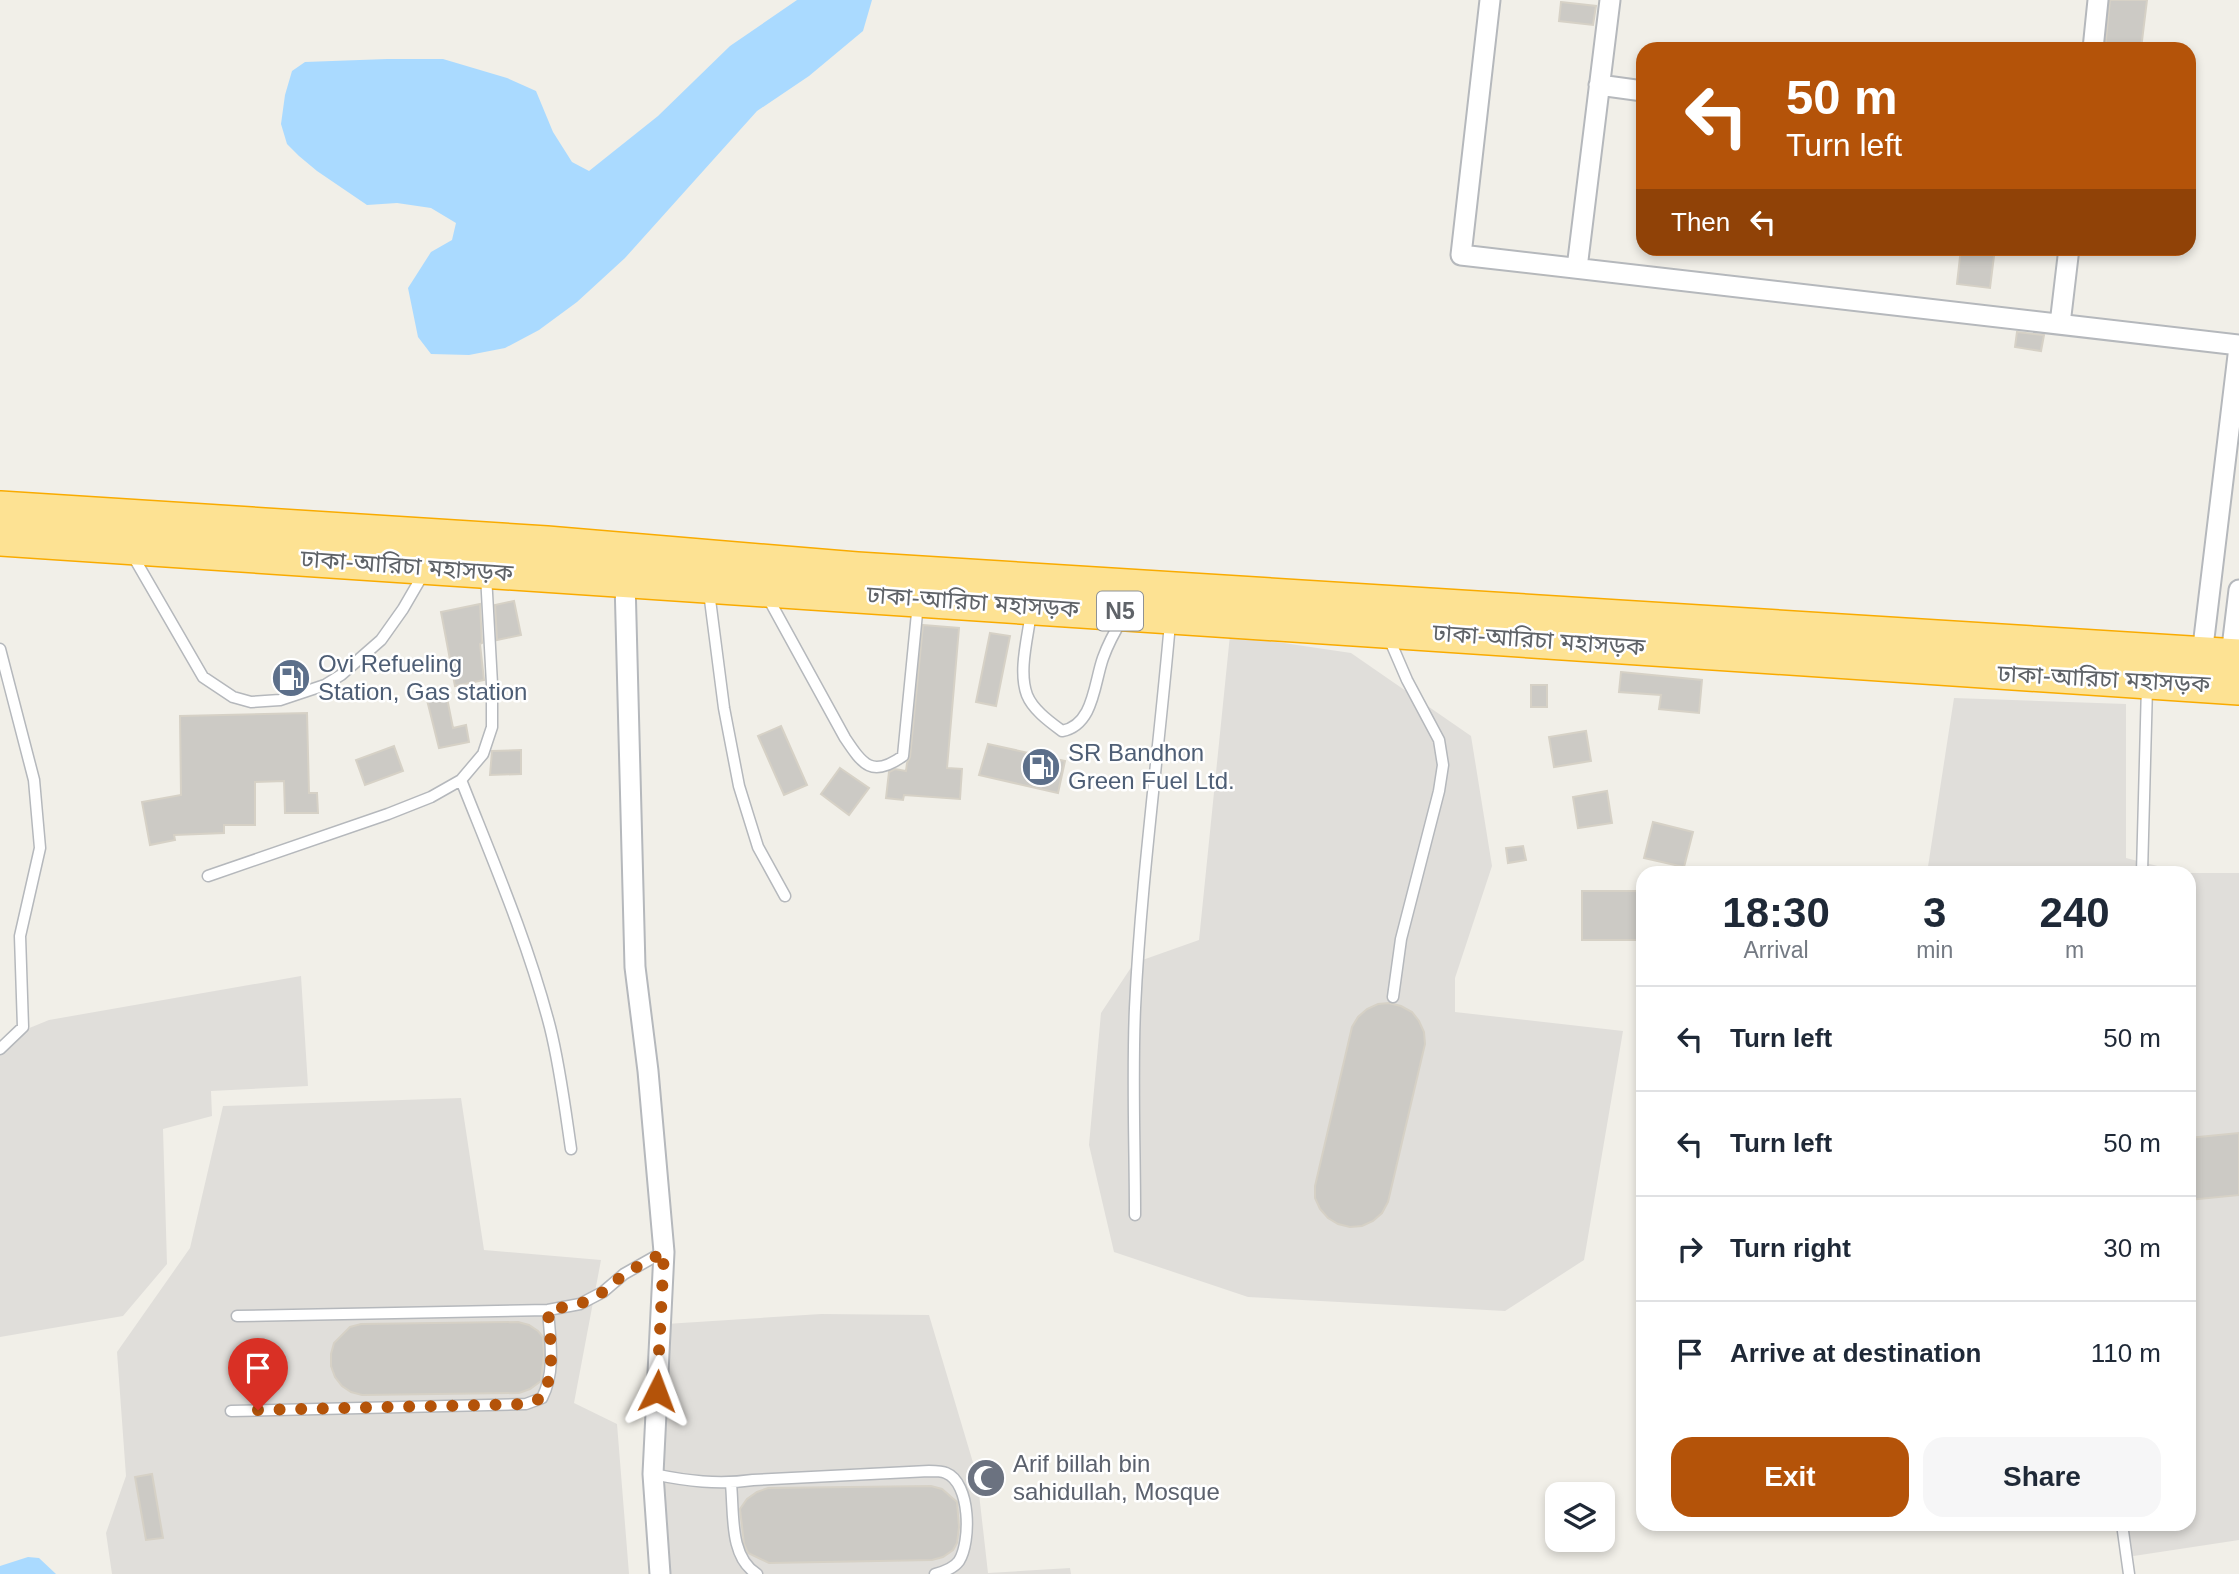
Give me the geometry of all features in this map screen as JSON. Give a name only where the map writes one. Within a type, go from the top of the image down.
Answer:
[{"type":"highway","name":"ঢাকা-আরিচা মহাসড়ক","points":[[0,509],[533,543],[857,570],[2228,664]]},
{"type":"highway","name":"ঢাকা-আরিচা মহাসড়ক","points":[[0,538],[2147,682],[2228,664]]},
{"type":"street","points":[[1490,0],[1461,254],[2239,346],[2228,664]]},
{"type":"street","points":[[1577,268],[1610,0]]},
{"type":"street","points":[[2094,42],[2098,0]]},
{"type":"street","points":[[1600,85],[1636,90]]},
{"type":"street","points":[[2060,324],[2068,256]]},
{"type":"street","points":[[625,581],[635,967],[648,1071],[664,1252],[653,1474],[660,1574]]},
{"type":"street","points":[[2228,664],[2239,590]]},
{"type":"lane","points":[[111,546],[132,553],[203,677],[233,697],[251,702],[280,700],[325,685],[341,675],[381,640],[421,578],[438,567]]},
{"type":"lane","points":[[208,876],[388,814],[431,797],[461,780],[483,754],[492,727],[486,571]]},
{"type":"lane","points":[[708,584],[724,708],[739,786],[758,847],[785,896]]},
{"type":"lane","points":[[762,588],[845,738],[858,757],[871,767],[888,767],[903,756],[918,599]]},
{"type":"lane","points":[[1032,607],[1025,662],[1027,695],[1046,719],[1062,731],[1076,726],[1089,710],[1110,641],[1127,612]]},
{"type":"lane","points":[[1135,1215],[1135,1009],[1148,829],[1160,737],[1170,615]]},
{"type":"lane","points":[[1385,629],[1407,680],[1439,740],[1443,765],[1439,791],[1401,939],[1393,997]]},
{"type":"lane","points":[[0,649],[34,780],[40,848],[20,936],[23,1027],[0,1049]]},
{"type":"lane","points":[[2142,866],[2147,682]]},
{"type":"lane","points":[[461,780],[519,924],[536,978],[560,1073],[571,1149]]},
{"type":"lane","points":[[237,1315],[548,1310],[580,1304],[603,1292],[624,1274],[664,1252]]},
{"type":"lane","points":[[231,1411],[526,1404],[542,1398],[549,1384],[551,1368],[548,1310]]},
{"type":"lane","points":[[653,1474],[696,1482],[731,1483],[929,1471],[946,1473],[956,1480],[963,1492],[967,1509],[964,1547],[958,1562],[935,1574]]},
{"type":"lane","points":[[731,1483],[737,1546],[742,1562],[757,1574]]},
{"type":"lane","points":[[2123,1531],[2129,1574]]},
{"type":"shaded area","points":[[1230,635],[1351,653],[1471,736],[1492,866],[1455,978],[1455,1012],[1623,1031],[1584,1260],[1505,1311],[1248,1297],[1114,1252],[1089,1145],[1101,1013],[1134,963],[1199,940]]},
{"type":"shaded area","points":[[1954,698],[2126,704],[2126,858],[2157,866],[1928,866]]},
{"type":"shaded area","points":[[2196,873],[2239,873],[2239,1540],[2127,1557],[2118,1531],[2196,1531]]},
{"type":"shaded area","points":[[301,976],[308,1086],[211,1091],[212,1116],[163,1129],[167,1264],[123,1316],[0,1337],[0,1040],[49,1020]]},
{"type":"shaded area","points":[[461,1098],[484,1250],[601,1260],[574,1403],[617,1424],[629,1574],[112,1574],[106,1533],[126,1476],[117,1352],[190,1248],[223,1106]]},
{"type":"shaded area","points":[[821,1314],[929,1315],[977,1476],[988,1573],[1070,1568],[1071,1574],[669,1574],[668,1527],[650,1325]]},
{"type":"water","points":[[797,0],[872,0],[863,31],[809,76],[757,111],[625,258],[577,302],[539,330],[505,348],[469,355],[431,354],[418,337],[408,288],[431,252],[452,240],[456,223],[431,208],[397,203],[367,205],[299,156],[287,144],[281,124],[292,71],[305,62],[443,59],[507,78],[536,91],[553,132],[572,162],[589,171],[658,116],[730,46]]},
{"type":"water","points":[[28,1557],[39,1558],[56,1574],[0,1574],[0,1566]]},
{"type":"building","points":[[2110,0],[2147,0],[2142,42],[2106,42]]},
{"type":"building","points":[[1561,2],[1596,6],[1593,25],[1559,21]]},
{"type":"building","points":[[1960,256],[1994,256],[1990,288],[1957,284]]},
{"type":"building","points":[[2017,332],[2044,335],[2041,351],[2015,347]]},
{"type":"building","points":[[514,601],[521,635],[497,640],[495,605]]},
{"type":"building","points":[[480,604],[480,644],[484,680],[455,686],[441,612]]},
{"type":"building","points":[[923,625],[959,628],[947,768],[962,769],[960,799],[904,795],[903,800],[886,798],[889,772],[895,769],[906,771],[910,757]]},
{"type":"building","points":[[990,633],[1010,636],[996,706],[976,702]]},
{"type":"building","points":[[1621,672],[1702,680],[1699,713],[1659,709],[1661,695],[1619,692]]},
{"type":"building","points":[[1531,685],[1547,685],[1547,707],[1531,707]]},
{"type":"building","points":[[445,688],[453,728],[466,725],[469,742],[439,748],[425,692]]},
{"type":"building","points":[[307,713],[309,793],[317,793],[318,813],[285,813],[284,781],[255,782],[255,825],[224,825],[224,833],[174,835],[175,840],[150,845],[142,802],[181,795],[180,716]]},
{"type":"building","points":[[781,726],[807,785],[784,795],[758,736]]},
{"type":"building","points":[[1586,731],[1591,761],[1554,767],[1549,737]]},
{"type":"building","points":[[988,744],[1065,761],[1058,793],[979,775]]},
{"type":"building","points":[[394,746],[403,771],[365,785],[356,760]]},
{"type":"building","points":[[521,750],[521,774],[490,775],[492,751]]},
{"type":"building","points":[[840,768],[869,788],[849,815],[821,794]]},
{"type":"building","points":[[1607,791],[1612,823],[1578,828],[1573,797]]},
{"type":"building","points":[[1653,822],[1693,832],[1684,866],[1644,858]]},
{"type":"building","points":[[1523,846],[1526,860],[1508,863],[1506,848]]},
{"type":"building","points":[[1582,891],[1636,891],[1636,940],[1582,940]]},
{"type":"building","points":[[1389,1003],[1412,1012],[1424,1032],[1425,1044],[1388,1202],[1382,1213],[1373,1221],[1350,1227],[1328,1218],[1320,1209],[1315,1198],[1315,1186],[1352,1027],[1367,1009]]},
{"type":"building","points":[[2239,1133],[2239,1195],[2196,1199],[2196,1137]]},
{"type":"building","points":[[518,1322],[529,1325],[543,1337],[544,1355],[541,1381],[519,1393],[362,1395],[342,1386],[331,1366],[334,1343],[350,1327],[361,1324]]},
{"type":"building","points":[[152,1474],[163,1538],[146,1540],[135,1477]]},
{"type":"building","points":[[931,1486],[942,1489],[957,1502],[957,1543],[953,1550],[943,1557],[932,1560],[769,1563],[748,1553],[744,1544],[740,1509],[747,1499],[768,1488]]},
{"type":"place","name":"Ovi Refueling Station, Gas station","points":[[291,678]]},
{"type":"place","name":"SR Bandhon Green Fuel Ltd.","points":[[1041,767]]},
{"type":"place","name":"Arif billah bin sahidullah, Mosque","points":[[986,1478]]},
{"type":"route","points":[[258,1410],[526,1404],[542,1398],[549,1384],[551,1368],[548,1310],[580,1304],[603,1292],[624,1274],[664,1252],[657,1391]]}]
